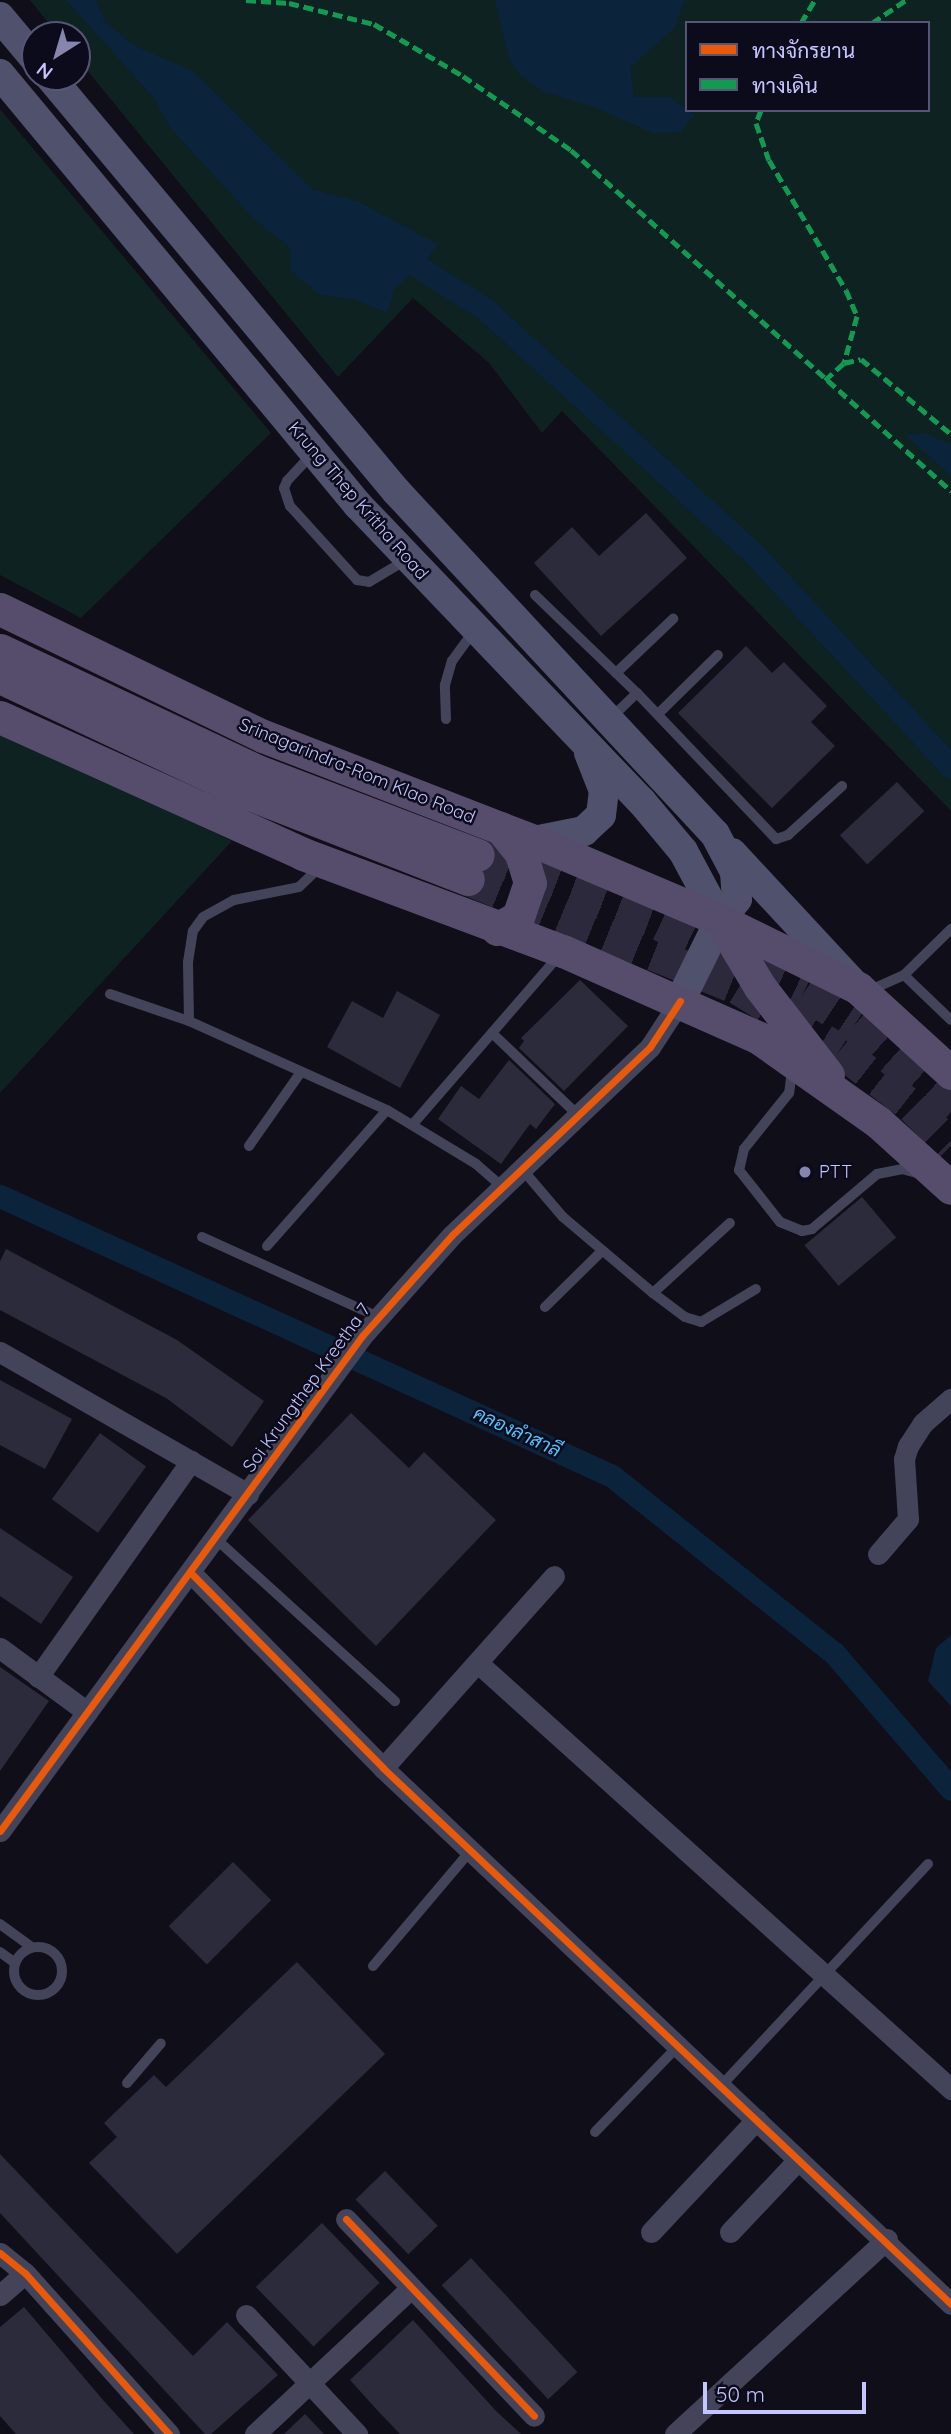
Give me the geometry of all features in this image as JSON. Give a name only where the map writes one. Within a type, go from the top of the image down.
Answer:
[{"type":"main road","points":[[0,17],[21,42]]},
{"type":"main road","name":"Krung Thep Kritha Road","points":[[0,74],[406,560],[584,740],[683,851],[720,920]]},
{"type":"main road","name":"Krung Thep Kritha Road","points":[[62,91],[445,546],[611,718],[715,834],[738,884],[733,908],[720,920],[680,1001]]},
{"type":"main road","points":[[279,409],[306,384]]},
{"type":"main road","name":"Srinagarindra-Rom Klao Road","points":[[0,609],[263,736],[534,841],[720,920]]},
{"type":"main road","name":"Srinagarindra-Rom Klao Road","points":[[0,650],[257,771],[473,867],[247,793],[0,677]]},
{"type":"main road","points":[[0,717],[323,862],[496,929],[563,951],[759,1038],[846,1100],[951,1189]]},
{"type":"main road","points":[[534,841],[584,831],[601,815],[604,792],[584,740]]},
{"type":"main road","points":[[496,929],[518,917],[530,883],[521,853],[501,828]]},
{"type":"main road","points":[[715,834],[861,991],[951,1073]]},
{"type":"main road","points":[[720,920],[861,991]]},
{"type":"main road","points":[[720,920],[760,987],[846,1100]]},
{"type":"street","name":"Soi Krungthep Kreetha 7","points":[[0,1831],[362,1336],[452,1235],[650,1047],[680,1001]]},
{"type":"street","points":[[0,1352],[248,1494]]},
{"type":"street","points":[[878,1554],[908,1519],[904,1459],[908,1446],[923,1423],[951,1399]]},
{"type":"street","points":[[38,1677],[191,1461]]},
{"type":"street","points":[[190,1572],[383,1768],[798,2160],[887,2239],[951,2304]]},
{"type":"street","points":[[383,1768],[554,1576]]},
{"type":"street","points":[[0,1648],[87,1712]]},
{"type":"street","points":[[478,1663],[951,2089]]},
{"type":"street","points":[[651,2232],[756,2120]]},
{"type":"street","points":[[730,2232],[798,2160]]},
{"type":"street","points":[[345,2219],[534,2416]]},
{"type":"street","points":[[675,2434],[887,2239]]},
{"type":"street","points":[[0,2253],[25,2273],[169,2434]]},
{"type":"street","points":[[0,2295],[25,2273]]},
{"type":"street","points":[[255,2434],[411,2288]]},
{"type":"street","points":[[246,2315],[357,2434]]},
{"type":"lane","points":[[314,451],[287,481],[284,488],[290,506],[363,583],[406,560]]},
{"type":"lane","points":[[535,595],[658,714],[776,839],[789,835],[842,786]]},
{"type":"lane","points":[[616,673],[673,619]]},
{"type":"lane","points":[[446,719],[445,685],[452,661],[474,631]]},
{"type":"lane","points":[[658,714],[718,656]]},
{"type":"lane","points":[[611,718],[637,693]]},
{"type":"lane","points":[[188,1021],[188,962],[193,931],[203,916],[234,901],[299,887],[323,862]]},
{"type":"lane","points":[[861,991],[904,975],[951,929]]},
{"type":"lane","points":[[413,1124],[563,951]]},
{"type":"lane","points":[[904,975],[951,1020]]},
{"type":"lane","points":[[110,994],[188,1021],[387,1110],[413,1124],[504,1188]]},
{"type":"lane","points":[[492,1032],[579,1116]]},
{"type":"lane","points":[[793,1062],[789,1093],[744,1149],[739,1170],[780,1222],[791,1229],[812,1229],[877,1174],[892,1170],[923,1174],[951,1189]]},
{"type":"lane","points":[[249,1146],[302,1072]]},
{"type":"lane","points":[[267,1246],[387,1110]]},
{"type":"lane","points":[[522,1169],[546,1200],[602,1251],[685,1317],[701,1322],[756,1289]]},
{"type":"lane","points":[[653,1293],[730,1223]]},
{"type":"lane","points":[[202,1237],[378,1317]]},
{"type":"lane","points":[[545,1307],[602,1251]]},
{"type":"lane","points":[[215,1538],[395,1701]]},
{"type":"lane","points":[[373,1966],[471,1850]]},
{"type":"lane","points":[[720,2087],[928,1864]]},
{"type":"lane","points":[[0,1924],[32,1947],[47,1948],[59,1959],[62,1974],[55,1988],[41,1995],[25,1992],[15,1979],[15,1964],[32,1947]]},
{"type":"lane","points":[[0,1952],[15,1964]]},
{"type":"lane","points":[[127,2083],[161,2043]]},
{"type":"lane","points":[[595,2132],[678,2046]]},
{"type":"green space","points":[[30,0],[951,0],[951,811],[562,411],[542,433],[489,363],[413,298],[338,377],[91,75],[91,21],[47,21]]},
{"type":"green space","points":[[0,109],[271,433],[81,618],[0,575]]},
{"type":"green space","points":[[0,730],[232,841],[0,1093]]},
{"type":"water","points":[[66,0],[96,0],[105,22],[137,47],[193,71],[312,189],[359,202],[437,244],[428,259],[395,288],[387,313],[354,299],[320,295],[291,271],[290,248],[255,220],[172,130],[153,97],[91,28],[91,21],[85,21]]},
{"type":"water","points":[[495,0],[685,0],[674,29],[630,67],[634,97],[671,97],[685,108],[685,112],[694,115],[681,132],[653,133],[594,107],[544,92],[520,75],[509,59]]},
{"type":"water","points":[[925,433],[951,444],[951,476],[905,435]]},
{"type":"water","points":[[951,1635],[951,1706],[928,1681],[936,1648]]},
{"type":"building","points":[[646,513],[687,558],[601,636],[534,563],[572,527],[599,556]]},
{"type":"building","points":[[746,646],[772,673],[784,662],[827,706],[811,722],[835,746],[772,808],[678,713]]},
{"type":"building","points":[[897,782],[924,811],[867,864],[840,835]]},
{"type":"building","points":[[580,980],[628,1026],[564,1091],[519,1048],[524,1041],[521,1038]]},
{"type":"building","points":[[397,991],[440,1015],[400,1088],[327,1047],[352,1001],[383,1018]]},
{"type":"building","points":[[509,1060],[555,1104],[536,1129],[530,1124],[501,1164],[438,1119],[461,1086],[479,1099]]},
{"type":"building","points":[[862,1197],[896,1238],[839,1286],[805,1245]]},
{"type":"building","points":[[6,1249],[177,1340],[264,1401],[232,1447],[166,1398],[0,1310],[0,1261]]},
{"type":"building","points":[[0,1380],[72,1419],[45,1469],[0,1445]]},
{"type":"building","points":[[351,1413],[409,1468],[424,1452],[496,1520],[376,1646],[248,1520]]},
{"type":"building","points":[[100,1433],[146,1467],[98,1533],[52,1499]]},
{"type":"building","points":[[0,1528],[73,1577],[41,1624],[0,1596]]},
{"type":"building","points":[[0,1667],[49,1701],[0,1771]]},
{"type":"building","points":[[233,1862],[271,1900],[207,1965],[169,1926]]},
{"type":"building","points":[[297,1962],[385,2054],[177,2254],[89,2163],[117,2137],[104,2123],[154,2075],[166,2087]]},
{"type":"building","points":[[0,2154],[193,2356],[227,2322],[278,2375],[211,2434],[205,2434],[0,2213]]},
{"type":"building","points":[[385,2171],[438,2226],[408,2254],[356,2199]]},
{"type":"building","points":[[322,2223],[380,2283],[313,2347],[256,2287]]},
{"type":"building","points":[[471,2258],[577,2372],[548,2399],[442,2285]]},
{"type":"building","points":[[24,2307],[134,2434],[16,2434],[0,2416],[0,2327]]},
{"type":"building","points":[[413,2320],[496,2411],[521,2434],[400,2434],[378,2411],[350,2380]]},
{"type":"building","points":[[305,2414],[324,2434],[284,2434]]},
{"type":"waterway","points":[[395,252],[485,309],[753,553],[951,767]]},
{"type":"waterway","name":"คลองลำสาลี","points":[[0,1196],[612,1476],[834,1653],[951,1789]]},
{"type":"tunnel","points":[[478,855],[660,924],[804,992],[854,1025],[951,1111]]},
{"type":"tunnel","points":[[468,879],[738,988],[840,1050],[913,1107],[951,1145]]},
{"type":"marked path","points":[[246,0],[289,3],[374,24],[463,76],[571,150],[951,491]]},
{"type":"marked path","points":[[802,21],[815,0]]},
{"type":"marked path","points":[[875,21],[906,0]]},
{"type":"marked path","points":[[760,112],[756,123],[769,160],[846,290],[857,316],[844,363]]},
{"type":"marked path","points":[[825,380],[844,363],[861,359],[951,434]]},
{"type":"cycle path","points":[[0,1831],[362,1336],[452,1235],[650,1047],[680,1001]]},
{"type":"cycle path","points":[[190,1572],[383,1768],[951,2304]]},
{"type":"cycle path","points":[[346,2219],[534,2416]]},
{"type":"cycle path","points":[[0,2253],[25,2273],[169,2434]]},
{"type":"place","name":"PTT","points":[[805,1172]]}]
